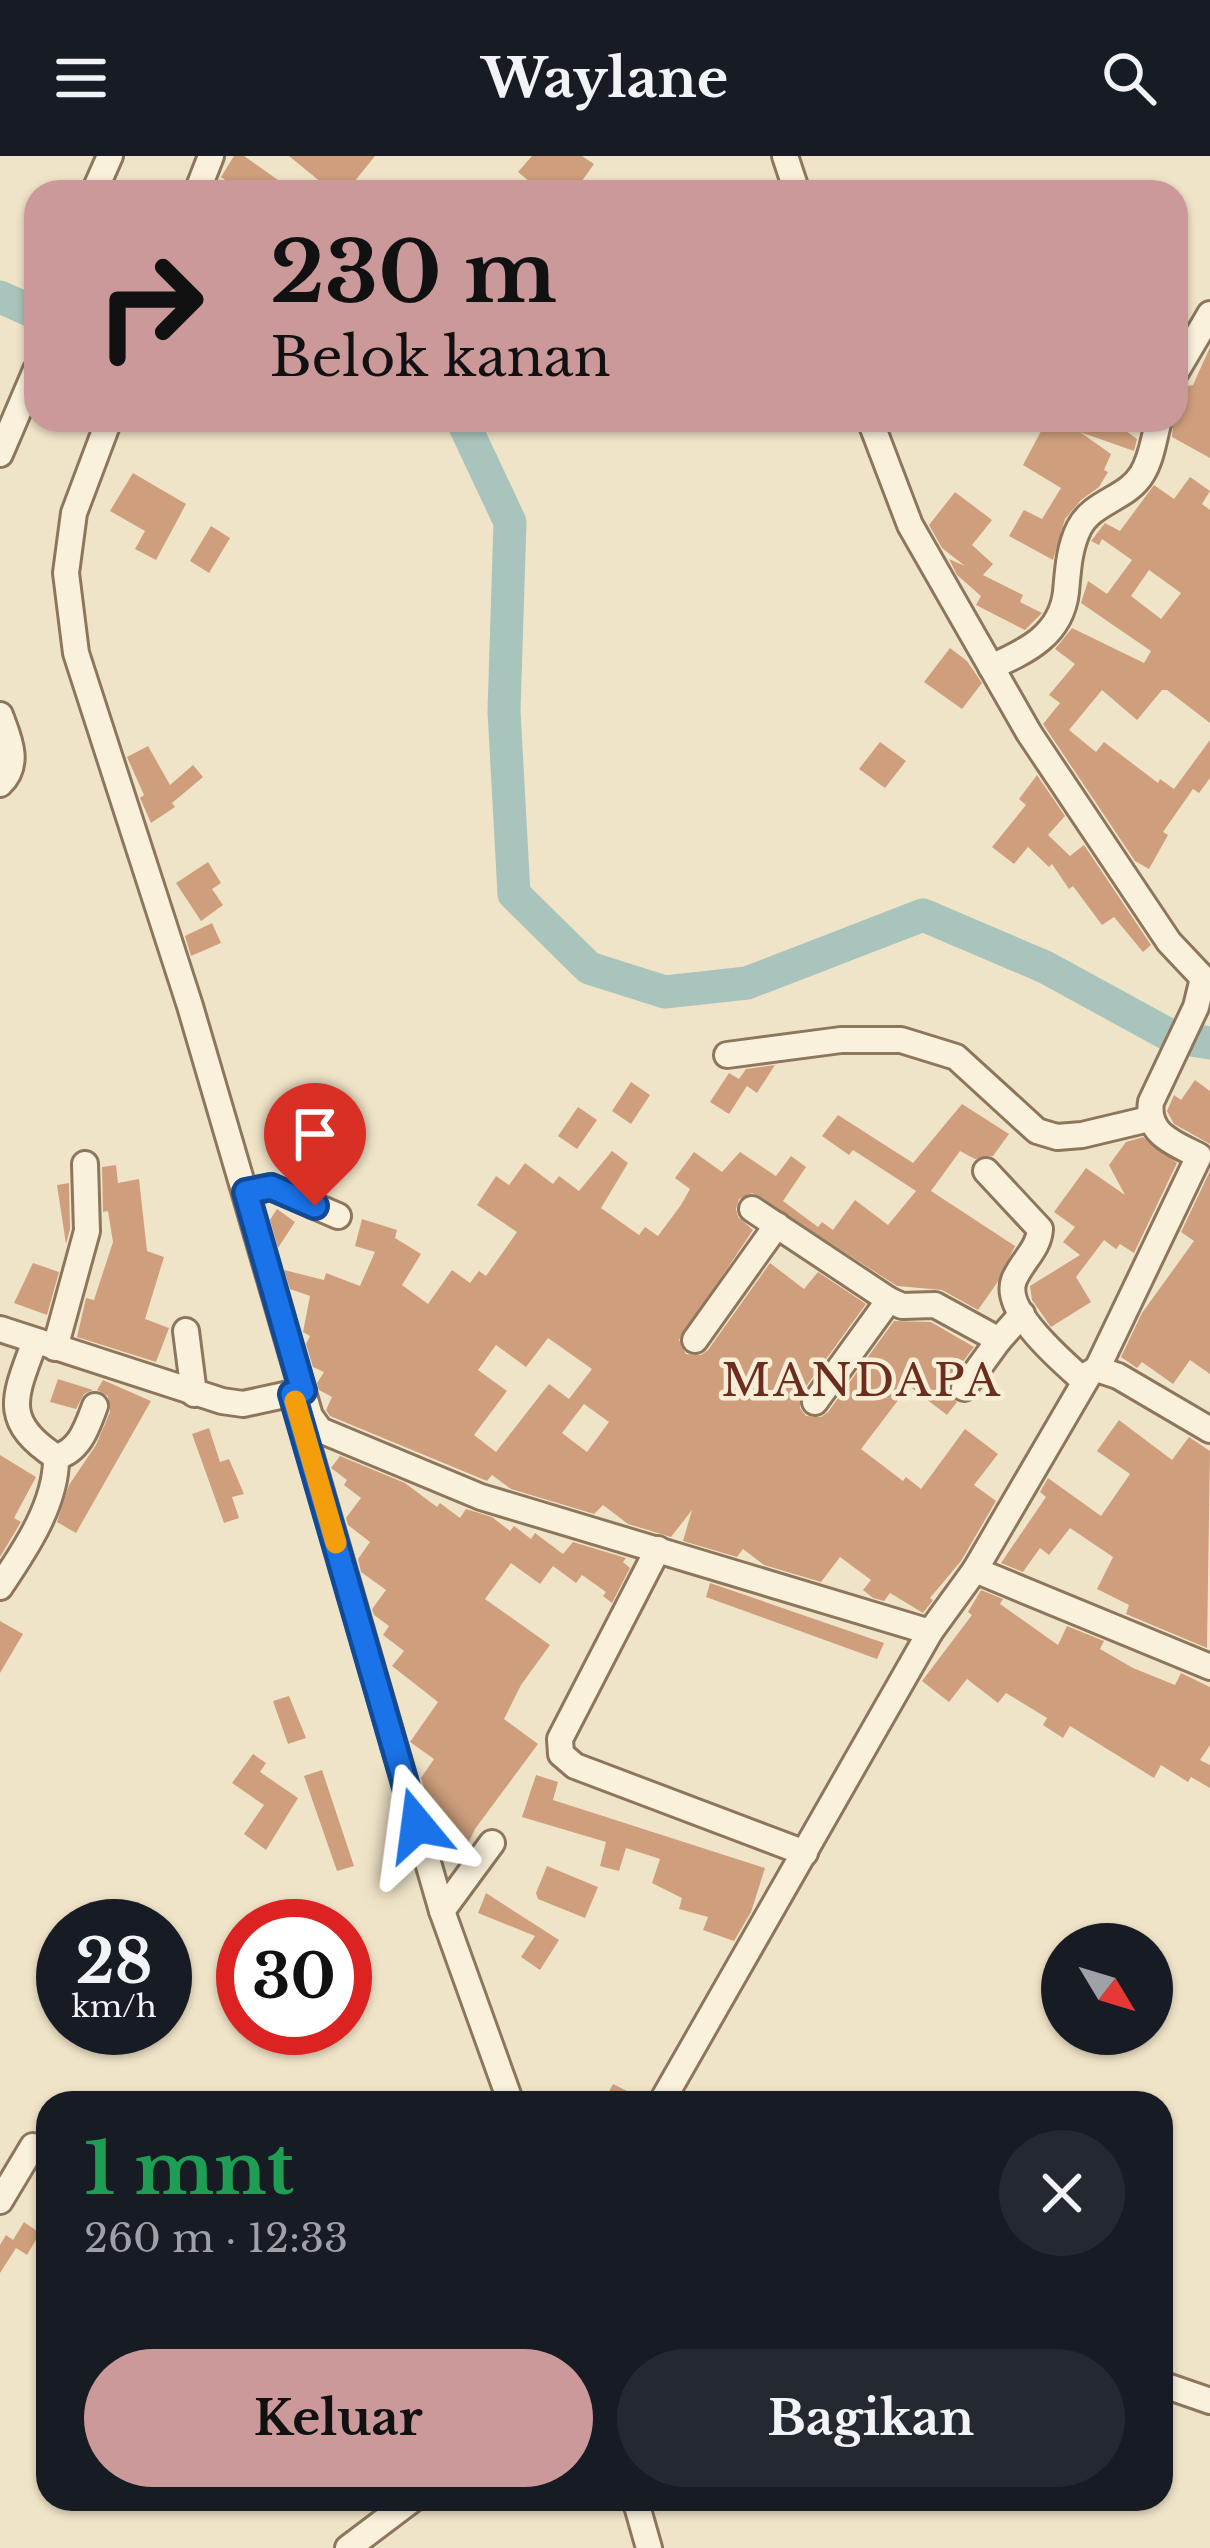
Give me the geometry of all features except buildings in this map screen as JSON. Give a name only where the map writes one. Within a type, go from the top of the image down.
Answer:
[{"type":"street","points":[[1188,352],[1210,314]]},
{"type":"street","points":[[0,454],[6,423],[24,391]]},
{"type":"street","points":[[104,432],[71,533],[66,573],[76,653],[246,1192],[293,1393],[442,1911],[508,2091]]},
{"type":"street","points":[[668,2091],[929,1633],[975,1570],[1090,1375],[1204,1158],[1154,1129],[1149,1119],[1151,1102],[1196,1007],[1202,987],[1199,970],[1169,942],[1029,733],[910,525],[875,432]]},
{"type":"street","points":[[992,667],[1043,640],[1058,620],[1081,524],[1095,508],[1140,477],[1155,432]]},
{"type":"street","points":[[0,716],[10,742],[4,779]]},
{"type":"street","points":[[727,1054],[842,1040],[901,1040],[956,1057],[1037,1131],[1057,1137],[1082,1135],[1149,1119]]},
{"type":"street","points":[[56,1457],[16,1417],[15,1397],[45,1344],[87,1231],[85,1164]]},
{"type":"street","points":[[986,1171],[1040,1229],[1038,1242],[1012,1288],[1022,1314],[1041,1341],[1090,1375],[1118,1376],[1210,1430]]},
{"type":"street","points":[[246,1192],[271,1187],[338,1216]]},
{"type":"street","points":[[752,1209],[889,1300],[902,1306],[934,1305],[999,1340]]},
{"type":"street","points":[[694,1340],[777,1225]]},
{"type":"street","points":[[815,1402],[889,1300]]},
{"type":"street","points":[[964,1388],[1022,1314]]},
{"type":"street","points":[[0,1330],[194,1394],[243,1404],[293,1393]]},
{"type":"street","points":[[187,1331],[194,1394]]},
{"type":"street","points":[[293,1393],[320,1430],[481,1497],[929,1633]]},
{"type":"street","points":[[56,1457],[71,1450],[85,1433],[95,1406]]},
{"type":"street","points":[[0,1587],[43,1510],[56,1476],[56,1457]]},
{"type":"street","points":[[658,1549],[560,1739],[561,1754],[575,1766],[805,1853]]},
{"type":"street","points":[[975,1570],[1210,1667]]},
{"type":"street","points":[[442,1911],[492,1843]]},
{"type":"street","points":[[0,2201],[33,2146]]},
{"type":"street","points":[[1173,2388],[1210,2401]]},
{"type":"street","points":[[348,2548],[397,2511]]},
{"type":"street","points":[[638,2511],[649,2548]]},
{"type":"waterway","points":[[0,297],[24,308]]},
{"type":"waterway","points":[[468,432],[510,522],[504,711],[514,894],[589,968],[665,992],[747,983],[923,915],[1045,967],[1173,1037],[1210,1043]]},
{"type":"slow traffic","points":[[295,1401],[336,1543]]},
{"type":"district","name":"MANDAPA","points":[[862,1380]]},
{"type":"route","points":[[315,1206],[271,1187],[246,1192],[303,1391],[292,1394],[417,1825]]}]
